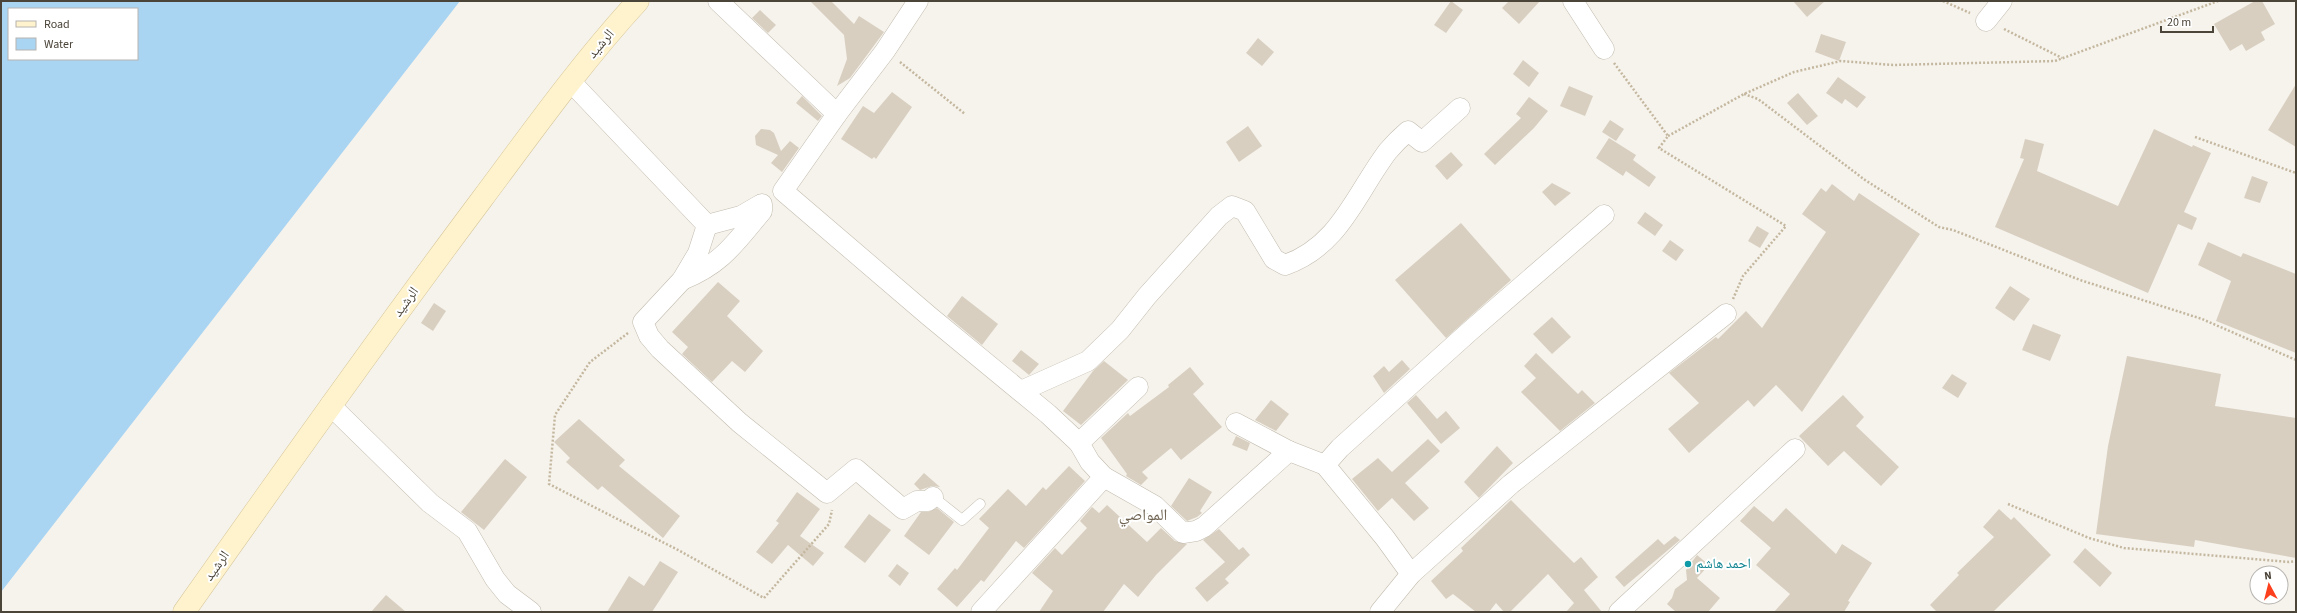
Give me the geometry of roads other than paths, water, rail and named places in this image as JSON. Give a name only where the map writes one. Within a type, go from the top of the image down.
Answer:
[{"type":"main road","name":"الرشيد","points":[[184,612],[330,405],[571,82],[638,1]]},
{"type":"street","points":[[718,1],[837,114]]},
{"type":"street","points":[[707,225],[741,216],[783,191],[837,114],[885,51],[918,1]]},
{"type":"street","points":[[1573,1],[1604,49]]},
{"type":"street","points":[[1986,21],[2002,1]]},
{"type":"street","points":[[571,82],[707,225]]},
{"type":"street","points":[[1021,392],[1088,361],[1120,330],[1147,296],[1219,216],[1232,206],[1245,211],[1274,259],[1285,265],[1300,260],[1336,231],[1389,150],[1408,131],[1422,142],[1460,108]]},
{"type":"street","points":[[783,191],[929,316],[1021,392],[1079,443],[1104,478],[1155,506],[1183,533],[1196,531],[1204,527],[1289,451]]},
{"type":"street","points":[[682,280],[704,272],[721,259],[762,211],[762,204]]},
{"type":"street","points":[[1325,465],[1340,448],[1470,331],[1604,215]]},
{"type":"street","points":[[707,225],[698,253],[682,280],[642,322],[649,336],[666,355],[740,423],[828,493],[856,469],[903,509],[917,501],[928,501],[933,497]]},
{"type":"street","points":[[1380,612],[1394,597],[1411,574],[1511,484],[1726,314]]},
{"type":"street","points":[[1079,443],[1138,387]]},
{"type":"street","points":[[330,405],[430,503],[467,531],[491,573],[507,594],[531,612]]},
{"type":"street","points":[[1236,423],[1289,451],[1325,465],[1385,538],[1411,574]]},
{"type":"street","points":[[1619,612],[1795,449]]},
{"type":"street","points":[[980,612],[1104,478]]},
{"type":"lane","points":[[933,497],[962,520],[980,504]]},
{"type":"water","points":[[1,1],[460,1],[1,592]]},
{"type":"place","name":"احمد هاشم","points":[[1688,564]]},
{"type":"district","name":"المواصي","points":[[1143,515]]}]
